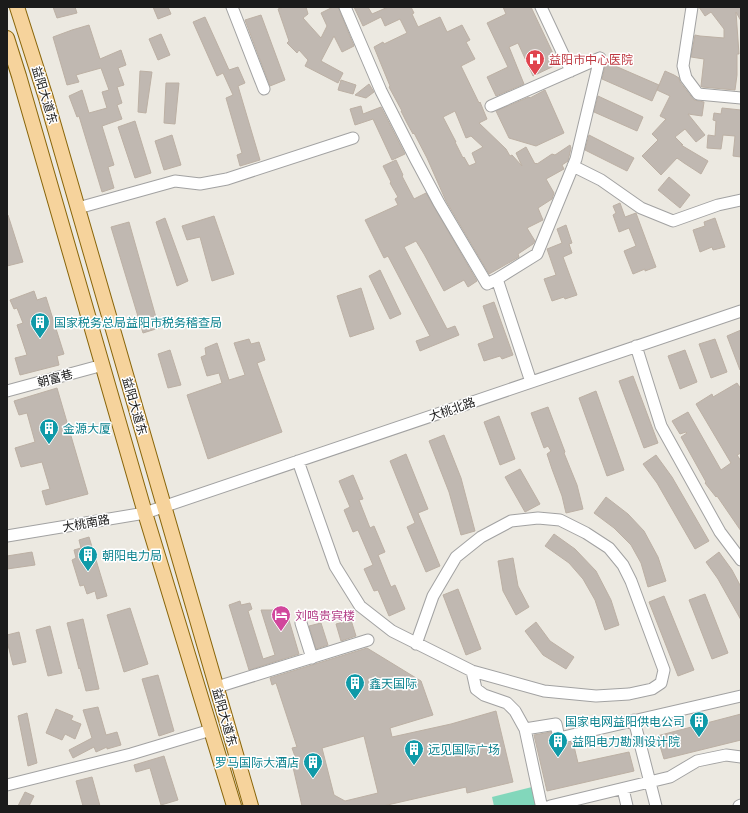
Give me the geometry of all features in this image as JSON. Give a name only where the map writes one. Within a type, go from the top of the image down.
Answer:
[{"type":"main road","name":"益阳大道东","points":[[17,7],[46,98],[251,806]]},
{"type":"main road","points":[[7,38],[145,513],[234,806]]},
{"type":"street","points":[[232,7],[264,88]]},
{"type":"street","points":[[345,7],[381,91],[439,204],[487,284],[537,254],[576,159],[600,58],[491,106]]},
{"type":"street","points":[[541,7],[571,71]]},
{"type":"street","points":[[692,7],[683,66],[686,78],[698,94],[741,98]]},
{"type":"street","points":[[78,208],[175,181],[200,184],[227,179],[353,138]]},
{"type":"street","points":[[573,166],[601,180],[641,208],[674,221],[718,205],[741,200]]},
{"type":"street","points":[[497,279],[530,382]]},
{"type":"street","name":"大桃北路","points":[[164,506],[741,311]]},
{"type":"street","points":[[636,346],[661,426],[720,532],[741,560]]},
{"type":"street","name":"朝富巷","points":[[7,391],[102,365]]},
{"type":"street","points":[[298,461],[335,566],[360,606],[392,631],[416,644],[472,671],[544,691],[596,696],[629,694],[652,689],[661,683],[664,670],[631,581],[623,565],[609,548],[586,533],[560,520],[538,518],[511,521],[481,537],[456,557],[433,596],[416,644]]},
{"type":"street","name":"大桃南路","points":[[7,536],[145,513],[164,506]]},
{"type":"street","points":[[301,623],[312,658]]},
{"type":"street","points":[[216,687],[368,640]]},
{"type":"street","points":[[472,671],[476,689],[484,695],[507,703],[515,711],[525,729],[541,804],[543,806]]},
{"type":"street","points":[[525,729],[556,724],[560,738],[741,696]]},
{"type":"street","points":[[634,720],[656,806]]},
{"type":"street","points":[[7,785],[131,754],[211,730]]},
{"type":"street","points":[[550,806],[670,777],[697,761],[726,755],[741,757]]},
{"type":"street","points":[[623,789],[627,806]]},
{"type":"green space","points":[[532,787],[536,806],[494,806],[492,797]]},
{"type":"building","points":[[53,7],[75,7],[77,13],[57,18]]},
{"type":"building","points":[[153,7],[168,7],[171,14],[158,19]]},
{"type":"building","points":[[284,7],[306,7],[308,14],[303,18],[321,38],[327,26],[321,13],[333,7],[338,7],[354,46],[342,52],[334,36],[321,61],[343,73],[338,83],[305,66],[308,60],[299,50],[297,53],[287,43],[289,41],[278,9]]},
{"type":"building","points":[[354,7],[368,7],[372,14],[388,7],[411,7],[414,13],[412,14],[418,27],[440,17],[447,32],[462,25],[470,40],[466,42],[475,59],[461,66],[479,103],[480,102],[487,119],[479,123],[506,149],[510,156],[512,155],[522,166],[516,153],[526,147],[535,164],[537,164],[570,145],[571,148],[568,161],[562,165],[564,169],[546,179],[554,193],[552,199],[538,208],[543,220],[527,228],[535,241],[518,254],[519,257],[489,274],[446,201],[427,158],[389,87],[390,86],[374,47],[407,33],[400,19],[385,26],[381,17],[363,26]],"holes":[[[455,111],[466,138],[471,136],[483,147],[472,153],[476,163],[469,166],[464,157],[463,158],[443,117]]]},
{"type":"building","points":[[503,7],[531,7],[558,64],[533,76],[518,43],[509,47],[524,84],[496,96],[487,77],[508,67],[487,23],[506,14]]},
{"type":"building","points":[[699,7],[741,7],[741,21],[736,12],[739,54],[737,54],[735,90],[701,86],[704,59],[691,57],[695,35],[724,38],[724,29],[711,12],[705,16]]},
{"type":"building","points":[[261,15],[285,80],[270,86],[245,20]]},
{"type":"building","points":[[205,17],[229,70],[238,67],[245,83],[238,86],[260,160],[240,166],[237,155],[242,153],[226,98],[233,95],[223,73],[217,76],[193,22]]},
{"type":"building","points":[[89,25],[100,59],[121,50],[126,65],[118,68],[124,85],[117,87],[122,103],[117,105],[122,119],[102,126],[114,165],[108,167],[114,188],[102,192],[79,116],[77,117],[69,96],[82,90],[89,113],[107,108],[102,92],[109,90],[101,68],[76,75],[79,82],[67,85],[53,37]]},
{"type":"building","points":[[161,34],[170,55],[158,60],[149,39]]},
{"type":"building","points":[[606,62],[659,85],[652,101],[602,79]]},
{"type":"building","points":[[140,71],[152,72],[146,113],[138,112]]},
{"type":"building","points":[[665,71],[679,78],[680,82],[694,100],[704,102],[702,116],[688,114],[705,135],[696,142],[685,129],[675,137],[683,145],[681,145],[708,161],[701,174],[677,158],[661,175],[642,156],[658,140],[652,134],[666,119],[660,116],[670,96],[657,90]]},
{"type":"building","points":[[341,80],[356,85],[353,94],[338,90]]},
{"type":"building","points":[[166,83],[179,83],[175,124],[164,123]]},
{"type":"building","points":[[369,84],[374,92],[366,98],[355,95]]},
{"type":"building","points":[[545,90],[564,133],[536,146],[509,138],[496,111],[529,97],[530,98]]},
{"type":"building","points":[[598,96],[643,117],[637,131],[594,112]]},
{"type":"building","points":[[361,106],[363,114],[381,107],[405,154],[392,160],[373,119],[355,125],[350,109]]},
{"type":"building","points":[[722,108],[741,110],[741,157],[733,156],[735,136],[723,135],[721,149],[707,148],[708,135],[715,136],[716,121],[713,120],[714,113],[721,114]]},
{"type":"building","points":[[135,121],[151,173],[135,178],[118,127]]},
{"type":"building","points":[[172,135],[181,165],[164,170],[155,141]]},
{"type":"building","points":[[589,135],[634,158],[627,171],[585,150]]},
{"type":"building","points":[[396,160],[403,175],[402,176],[414,199],[426,193],[477,281],[468,287],[464,280],[444,291],[416,241],[404,247],[447,329],[455,326],[459,335],[420,351],[416,341],[430,336],[388,256],[384,258],[365,220],[398,205],[395,199],[398,197],[383,166]]},
{"type":"building","points":[[669,177],[690,195],[680,208],[658,190]]},
{"type":"building","points":[[620,203],[625,217],[636,213],[656,267],[645,271],[645,269],[633,274],[624,251],[636,246],[629,228],[619,232],[613,215],[616,213],[613,206]]},
{"type":"building","points":[[7,215],[23,262],[7,266]]},
{"type":"building","points":[[214,216],[234,274],[212,281],[200,237],[187,240],[182,226]]},
{"type":"building","points":[[165,218],[188,281],[177,286],[156,222]]},
{"type":"building","points":[[715,218],[725,247],[713,250],[712,247],[700,252],[693,230],[705,226],[704,222]]},
{"type":"building","points":[[129,222],[159,328],[143,333],[111,227]]},
{"type":"building","points":[[566,225],[572,243],[569,244],[572,253],[563,257],[577,295],[552,301],[544,279],[556,275],[547,249],[562,243],[557,229]]},
{"type":"building","points":[[380,270],[401,314],[390,319],[369,276]]},
{"type":"building","points":[[361,288],[374,329],[350,337],[337,296]]},
{"type":"building","name":"国家税务总局益阳市税务稽查局","points":[[34,291],[37,300],[46,297],[64,354],[57,356],[59,365],[20,375],[15,358],[27,355],[17,325],[23,323],[17,308],[14,309],[10,300]]},
{"type":"building","points":[[494,302],[513,355],[502,359],[500,356],[484,361],[478,344],[494,338],[483,306]]},
{"type":"building","points":[[741,330],[741,370],[740,370],[727,336]]},
{"type":"building","points":[[249,339],[251,344],[259,342],[265,360],[257,363],[282,432],[208,459],[187,395],[222,383],[219,373],[207,376],[201,357],[206,355],[205,348],[217,343],[229,380],[245,375],[234,343]]},
{"type":"building","points":[[715,339],[727,372],[711,378],[699,344]]},
{"type":"building","points":[[170,350],[181,385],[168,388],[158,354]]},
{"type":"building","points":[[685,350],[697,382],[680,389],[668,356]]},
{"type":"building","points":[[633,376],[658,443],[644,448],[619,381]]},
{"type":"building","points":[[737,383],[741,389],[741,453],[737,455],[741,461],[741,531],[717,496],[716,497],[705,483],[706,482],[681,437],[687,433],[680,434],[672,421],[688,412],[721,470],[731,463],[696,404],[712,394],[713,397]]},
{"type":"building","name":"金源大厦","points":[[57,388],[88,494],[46,505],[42,491],[50,489],[42,462],[21,467],[15,448],[35,442],[27,413],[19,415],[14,401]]},
{"type":"building","points":[[596,391],[624,470],[607,476],[579,398]]},
{"type":"building","points":[[548,407],[577,485],[583,509],[566,513],[562,496],[547,454],[551,451],[548,446],[544,448],[531,413]]},
{"type":"building","points":[[499,416],[515,459],[500,465],[484,422]]},
{"type":"building","points":[[444,435],[461,478],[475,531],[461,535],[449,492],[429,441]]},
{"type":"building","points":[[406,454],[428,509],[418,513],[440,566],[426,572],[407,527],[415,523],[390,461]]},
{"type":"building","points":[[656,455],[672,477],[709,541],[695,549],[657,483],[643,464]]},
{"type":"building","points":[[520,469],[540,504],[525,512],[505,477]]},
{"type":"building","points":[[353,475],[363,499],[359,500],[370,528],[374,526],[385,552],[378,555],[391,587],[395,585],[405,609],[389,616],[378,590],[374,591],[364,569],[373,565],[358,530],[353,532],[344,510],[350,507],[339,481]]},
{"type":"building","points":[[606,497],[628,514],[644,531],[658,557],[666,581],[648,587],[641,563],[631,545],[614,528],[594,513]]},
{"type":"building","points":[[554,534],[575,549],[596,571],[611,600],[619,625],[605,630],[595,600],[583,579],[569,563],[545,546]]},
{"type":"building","name":"朝阳电力局","points":[[89,537],[107,596],[97,599],[95,591],[87,594],[84,585],[80,586],[72,560],[76,558],[74,550],[81,548],[79,540]]},
{"type":"building","points":[[32,552],[35,565],[7,569],[7,556]]},
{"type":"building","points":[[719,552],[732,570],[741,587],[741,620],[718,579],[706,562]]},
{"type":"building","points":[[513,558],[518,586],[529,607],[516,615],[503,591],[498,561]]},
{"type":"building","points":[[458,589],[481,649],[466,655],[443,595]]},
{"type":"building","points":[[705,594],[728,653],[712,659],[689,600]]},
{"type":"building","points":[[664,596],[694,670],[678,676],[649,602]]},
{"type":"building","points":[[240,601],[241,605],[250,603],[252,609],[248,611],[263,659],[275,655],[261,610],[286,610],[299,654],[249,670],[229,605]]},
{"type":"building","points":[[130,608],[148,664],[124,672],[107,615]]},
{"type":"building","points":[[83,619],[99,689],[86,691],[67,623]]},
{"type":"building","points":[[351,620],[356,636],[341,641],[336,624]]},
{"type":"building","points":[[536,622],[550,641],[574,657],[566,669],[543,655],[525,631]]},
{"type":"building","points":[[321,623],[328,645],[316,649],[309,626]]},
{"type":"building","points":[[50,626],[62,673],[48,676],[36,630]]},
{"type":"building","points":[[19,632],[26,662],[13,665],[7,635]]},
{"type":"building","points":[[367,648],[421,681],[433,715],[390,728],[392,737],[451,724],[496,711],[513,782],[467,793],[466,787],[383,806],[302,806],[292,763],[297,762],[292,748],[297,747],[276,683],[272,685],[270,678]],"holes":[[[364,736],[378,793],[345,801],[334,795],[322,748]]]},
{"type":"building","points":[[158,675],[174,731],[159,736],[142,679]]},
{"type":"building","points":[[98,707],[106,735],[117,732],[121,745],[107,749],[107,747],[96,752],[94,747],[73,758],[69,750],[92,738],[83,710]]},
{"type":"building","points":[[56,709],[73,716],[71,720],[81,724],[75,739],[65,734],[62,740],[46,733]]},
{"type":"building","points":[[27,713],[37,763],[28,766],[18,716]]},
{"type":"building","name":"国家电网益阳供电公司","points":[[741,714],[741,740],[664,759],[657,736]]},
{"type":"building","name":"益阳电力勘测设计院","points":[[551,732],[552,740],[557,745],[573,742],[578,763],[629,752],[634,771],[547,791],[534,735]]},
{"type":"building","points":[[164,756],[178,800],[161,805],[150,768],[136,772],[134,765]]},
{"type":"building","points":[[92,777],[100,806],[83,806],[76,781]]},
{"type":"building","points":[[25,792],[34,796],[29,806],[18,806]]},
{"type":"place","name":"益阳市中心医院","points":[[535,76]]},
{"type":"place","name":"国家税务总局益阳市税务稽查局","points":[[40,339]]},
{"type":"place","name":"金源大厦","points":[[49,445]]},
{"type":"place","name":"朝阳电力局","points":[[88,572]]},
{"type":"place","name":"刘鸣贵宾楼","points":[[281,632]]},
{"type":"place","name":"鑫天国际","points":[[355,700]]},
{"type":"place","name":"国家电网益阳供电公司","points":[[699,738]]},
{"type":"place","name":"益阳电力勘测设计院","points":[[558,758]]},
{"type":"place","name":"远见国际广场","points":[[414,766]]},
{"type":"place","name":"罗马国际大酒店","points":[[313,779]]}]
